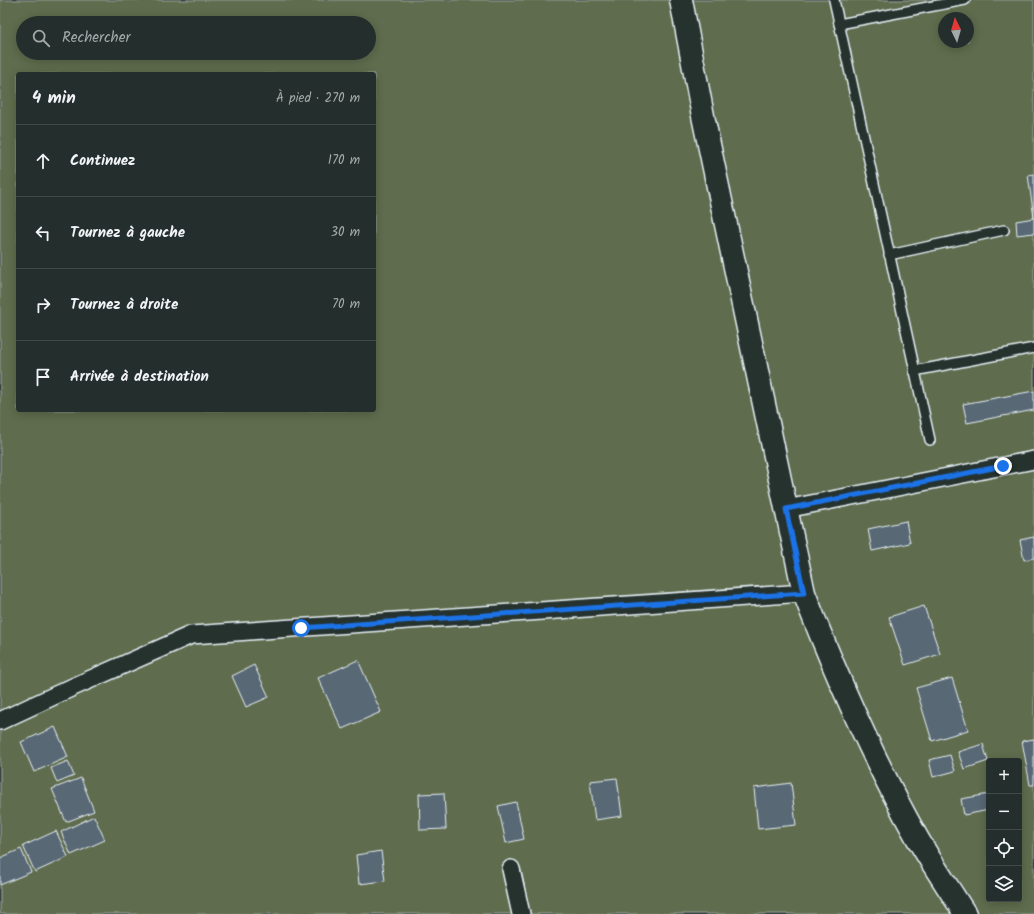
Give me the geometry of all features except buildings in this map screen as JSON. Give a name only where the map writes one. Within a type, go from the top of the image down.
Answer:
[{"type":"street","points":[[681,0],[706,131],[804,593],[820,636],[862,732],[915,834],[964,914]]},
{"type":"street","points":[[786,509],[1034,460]]},
{"type":"street","points":[[0,721],[191,635],[804,593]]},
{"type":"street","points":[[511,869],[521,914]]},
{"type":"lane","points":[[834,0],[930,440]]},
{"type":"lane","points":[[839,24],[965,0]]},
{"type":"lane","points":[[889,255],[1004,230]]},
{"type":"lane","points":[[914,371],[1034,348]]},
{"type":"green space","points":[[0,0],[1034,0],[1034,914],[0,914]]},
{"type":"route","points":[[301,628],[804,593],[786,509],[1003,466]]}]
